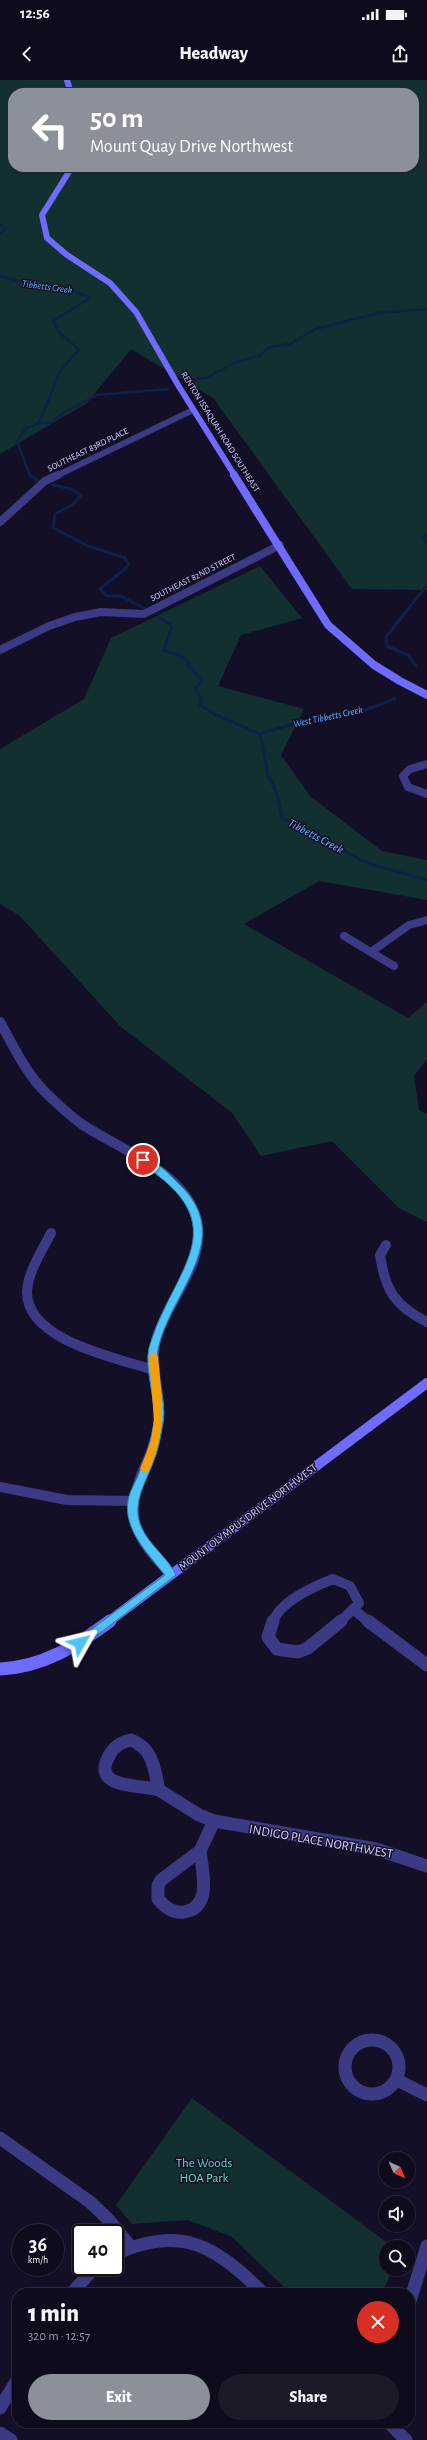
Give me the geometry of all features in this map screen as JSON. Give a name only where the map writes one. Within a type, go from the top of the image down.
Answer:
[{"type":"main road","name":"RENTON ISSAQUAH ROAD SOUTHEAST","points":[[69,172],[50,199],[42,214],[44,231],[47,238],[67,255],[110,283],[127,300],[193,410],[280,545],[318,611],[343,640],[370,662],[427,695]]},
{"type":"main road","name":"MOUNT OLYMPUS DRIVE NORTHWEST","points":[[0,1669],[24,1667],[62,1654],[80,1643],[414,1391],[427,1383]]},
{"type":"street","name":"SOUTHEAST 83RD PLACE","points":[[0,522],[45,481],[193,410]]},
{"type":"street","name":"SOUTHEAST 82ND STREET","points":[[0,650],[56,623],[83,615],[101,612],[139,614],[149,612],[280,545]]},
{"type":"street","points":[[427,764],[412,768],[406,771],[403,776],[408,787],[427,794]]},
{"type":"street","points":[[371,952],[410,925],[427,920]]},
{"type":"street","points":[[344,936],[394,966]]},
{"type":"street","points":[[0,1022],[30,1076],[46,1093],[82,1124],[162,1173],[182,1192],[195,1213],[199,1235],[198,1249],[157,1337],[153,1350],[159,1405],[156,1441],[133,1501],[133,1516],[145,1542],[171,1575]]},
{"type":"street","points":[[51,1233],[36,1260],[26,1290],[26,1298],[33,1318],[51,1333],[62,1339],[154,1370]]},
{"type":"street","points":[[386,1246],[380,1255],[382,1278],[392,1297],[408,1313],[427,1322]]},
{"type":"street","points":[[0,1487],[67,1500],[133,1501]]},
{"type":"street","points":[[333,1579],[340,1580],[354,1589],[359,1604],[354,1610],[308,1648],[298,1652],[277,1649],[268,1637],[275,1614],[311,1587],[322,1582],[333,1579]]},
{"type":"street","points":[[354,1610],[427,1665]]},
{"type":"street","name":"INDIGO PLACE NORTHWEST","points":[[159,1790],[148,1749],[138,1742],[130,1741],[122,1743],[109,1751],[105,1764],[109,1777],[115,1782],[123,1786],[159,1790],[188,1810],[214,1821],[374,1849],[427,1866]]},
{"type":"street","points":[[200,1851],[204,1894],[199,1904],[188,1912],[173,1912],[166,1910],[158,1899],[158,1886],[161,1880],[200,1851],[214,1821]]},
{"type":"street","points":[[364,2041],[377,2041],[385,2044],[392,2049],[399,2060],[400,2073],[396,2080],[387,2089],[375,2093],[358,2089],[346,2076],[343,2068],[347,2052],[352,2046],[364,2041]]},
{"type":"street","points":[[396,2080],[427,2095]]},
{"type":"street","points":[[0,2138],[90,2202],[130,2246]]},
{"type":"street","points":[[124,2249],[130,2246],[160,2239],[191,2242],[223,2257],[239,2268],[258,2288]]},
{"type":"street","points":[[414,2288],[427,2246]]},
{"type":"street","points":[[77,2288],[88,2276]]},
{"type":"street","points":[[0,2408],[12,2388]]},
{"type":"street","points":[[394,2428],[406,2440]]},
{"type":"street","points":[[0,2433],[11,2440]]},
{"type":"green space","points":[[0,80],[427,80],[427,590],[352,589],[213,398],[131,349],[87,403],[0,454]]},
{"type":"green space","points":[[260,566],[302,618],[241,635],[218,686],[304,709],[281,755],[310,796],[382,851],[427,860],[427,900],[319,881],[244,924],[408,1018],[427,1002],[427,1059],[414,1076],[419,1110],[427,1114],[427,1222],[399,1208],[332,1141],[261,1156],[232,1113],[120,1026],[19,915],[0,904],[0,749],[84,699],[111,638]]},
{"type":"green space","name":"The Woods HOA Park","points":[[192,2098],[384,2240],[379,2240],[379,2276],[390,2276],[384,2288],[285,2288],[232,2237],[188,2220],[132,2224],[116,2205]]},
{"type":"waterway","name":"Tibbetts Creek","points":[[0,224],[6,228],[0,234]]},
{"type":"waterway","name":"Tibbetts Creek","points":[[0,276],[23,282],[57,287],[79,293],[90,298],[53,321],[59,332],[79,350],[60,371],[39,423]]},
{"type":"waterway","points":[[186,380],[206,378],[236,362],[259,356],[270,347],[290,344],[316,329],[377,313],[427,309]]},
{"type":"waterway","points":[[39,423],[50,423],[65,412],[97,395],[168,389]]},
{"type":"waterway","name":"Tibbetts Creek","points":[[30,476],[17,441],[26,428],[39,423]]},
{"type":"waterway","name":"Tibbetts Creek","points":[[30,475],[37,480]]},
{"type":"waterway","name":"Tibbetts Creek","points":[[53,485],[71,489],[81,495],[72,505],[55,514],[53,528],[88,546],[125,558],[128,563],[126,568],[100,589],[107,596],[120,596],[144,608]]},
{"type":"waterway","name":"West Tibbetts Creek","points":[[427,535],[423,538],[427,543]]},
{"type":"waterway","name":"West Tibbetts Creek","points":[[416,666],[408,655],[387,646],[386,637],[427,585]]},
{"type":"waterway","name":"Tibbetts Creek","points":[[159,617],[172,626],[164,650],[185,658],[190,668],[202,680],[195,689],[201,698],[200,705],[214,714],[260,734]]},
{"type":"waterway","name":"West Tibbetts Creek","points":[[260,734],[309,719],[363,711],[395,699]]},
{"type":"waterway","name":"Tibbetts Creek","points":[[260,734],[268,775],[277,794],[282,818],[316,834],[364,862],[427,880]]},
{"type":"slow traffic","points":[[145,1469],[156,1441],[159,1420],[154,1356]]},
{"type":"route","points":[[80,1643],[171,1575],[161,1565],[145,1542],[137,1527],[133,1516],[133,1501],[156,1441],[159,1420],[159,1405],[153,1350],[163,1323],[198,1249],[199,1235],[195,1213],[182,1192],[162,1173],[143,1160]]}]
